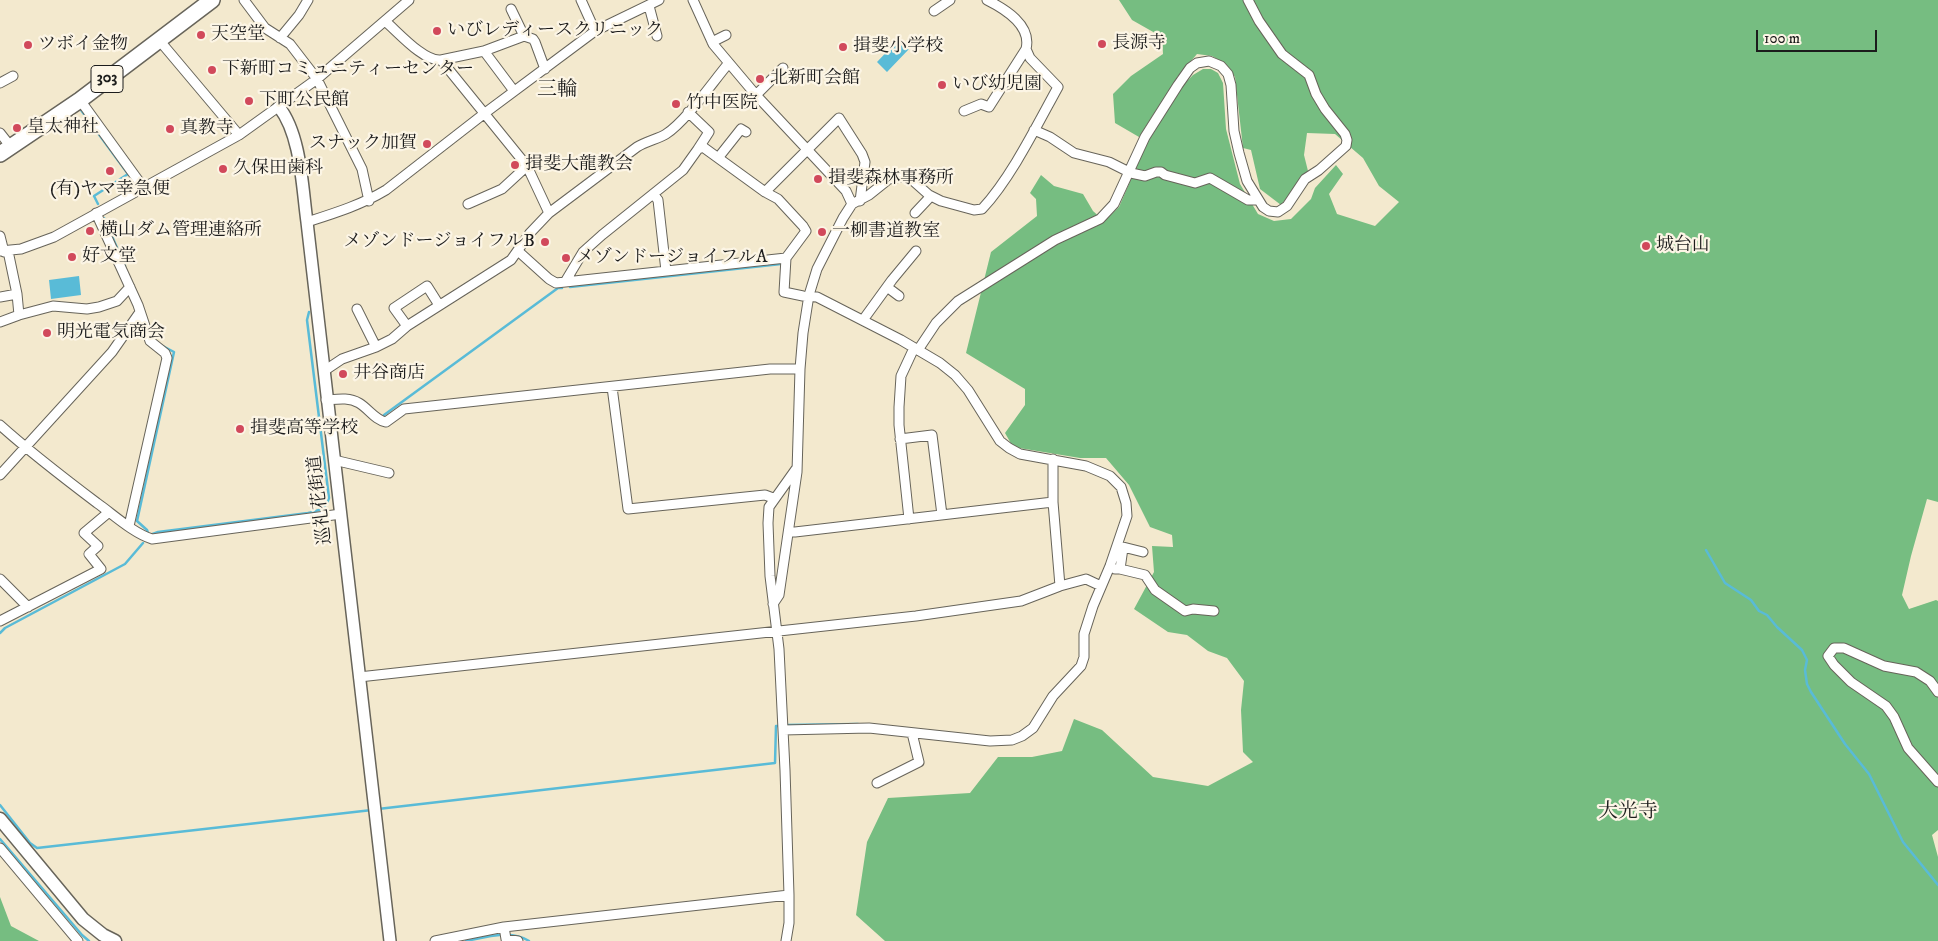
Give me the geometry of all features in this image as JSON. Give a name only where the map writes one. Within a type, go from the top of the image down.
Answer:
[{"type":"highway","name":"303","points":[[5,150],[80,100],[212,0]]},
{"type":"main road","points":[[0,818],[83,919],[105,939]]},
{"type":"street","points":[[244,0],[265,28],[290,44],[316,79],[362,169],[369,201]]},
{"type":"street","points":[[280,38],[299,15],[308,0]]},
{"type":"street","points":[[4,251],[21,249],[54,237],[239,135],[316,79],[409,0]]},
{"type":"street","points":[[581,0],[595,31]]},
{"type":"street","points":[[307,222],[369,201],[595,31],[659,0]]},
{"type":"street","points":[[693,0],[712,42],[728,64],[856,202]]},
{"type":"street","points":[[934,11],[950,0]]},
{"type":"street","points":[[964,111],[981,104],[989,107],[1026,50],[1028,42],[1018,20],[1002,8],[986,0]]},
{"type":"street","points":[[908,519],[900,439],[899,407],[901,376],[916,349],[936,323],[958,300],[1055,240],[1100,219],[1114,204],[1145,137],[1186,74],[1198,62],[1209,61],[1221,66],[1228,74],[1231,85],[1234,131],[1239,153],[1247,181],[1263,208],[1278,212],[1287,206],[1305,179],[1319,170],[1346,146],[1347,140],[1316,94],[1309,75],[1282,54],[1259,21],[1248,0]]},
{"type":"street","points":[[649,6],[657,36]]},
{"type":"street","points":[[510,9],[524,36]]},
{"type":"street","points":[[385,21],[435,61],[484,51],[524,36],[533,39],[535,42],[544,69]]},
{"type":"street","points":[[712,42],[726,34]]},
{"type":"street","points":[[159,40],[239,135]]},
{"type":"street","points":[[856,202],[888,179],[902,177],[911,179],[931,196],[941,201],[974,210],[982,209],[992,198],[1034,130],[1058,86],[1030,58],[1026,50]]},
{"type":"street","points":[[484,51],[514,92]]},
{"type":"street","points":[[441,60],[527,166],[549,213]]},
{"type":"street","points":[[324,371],[342,359],[392,339],[407,326],[511,260],[530,233],[549,213],[637,147],[665,135],[688,112],[728,64]]},
{"type":"street","points":[[756,95],[783,68]]},
{"type":"street","points":[[0,83],[13,76]]},
{"type":"street","points":[[80,100],[143,187]]},
{"type":"street","name":"巡礼花街道","points":[[279,107],[287,117],[295,138],[307,222],[326,400],[341,514],[390,941]]},
{"type":"street","points":[[565,282],[583,252],[684,170],[710,132],[688,112]]},
{"type":"street","points":[[765,192],[839,118],[865,162],[856,202],[817,269],[809,296],[800,369],[797,472],[780,595],[774,604]]},
{"type":"street","points":[[718,158],[741,129],[746,132]]},
{"type":"street","points":[[1034,130],[1050,137],[1074,153],[1109,162],[1128,171],[1146,176],[1161,172],[1195,183],[1210,178],[1248,200],[1257,200]]},
{"type":"street","points":[[0,133],[5,150]]},
{"type":"street","points":[[698,149],[703,147],[765,192],[778,199],[803,226],[806,232],[786,258],[784,292],[817,297],[916,349],[955,375],[968,390],[1000,441],[1009,448],[1020,454],[1086,466],[1110,476],[1120,487],[1126,503],[1127,516],[1120,546],[1120,569]]},
{"type":"street","points":[[468,204],[502,190],[527,166]]},
{"type":"street","points":[[653,194],[658,200],[666,271]]},
{"type":"street","points":[[915,214],[931,196]]},
{"type":"street","points":[[96,214],[130,287],[150,341],[165,353],[167,358],[129,526]]},
{"type":"street","points":[[0,236],[17,294],[19,315]]},
{"type":"street","points":[[518,251],[556,283],[786,258]]},
{"type":"street","points":[[863,320],[886,287],[916,251]]},
{"type":"street","points":[[407,326],[394,308],[427,286],[439,305]]},
{"type":"street","points":[[0,322],[53,306],[87,309],[99,307],[117,301],[130,287]]},
{"type":"street","points":[[886,287],[899,296]]},
{"type":"street","points":[[0,297],[17,294]]},
{"type":"street","points":[[357,309],[376,347]]},
{"type":"street","points":[[0,475],[112,352],[140,312]]},
{"type":"street","points":[[326,400],[346,398],[359,403],[380,421],[386,422],[404,409],[770,368],[800,369]]},
{"type":"street","points":[[612,387],[628,509],[765,495],[773,498]]},
{"type":"street","points":[[0,425],[25,447],[109,512],[142,536],[152,539],[341,514]]},
{"type":"street","points":[[900,439],[932,435],[942,515]]},
{"type":"street","points":[[1053,459],[1053,502],[1060,586]]},
{"type":"street","points":[[334,460],[389,473]]},
{"type":"street","points":[[786,941],[789,923],[789,895],[783,730],[777,631],[770,576],[768,523],[769,507],[796,469]]},
{"type":"street","points":[[789,532],[1053,502]]},
{"type":"street","points":[[0,621],[101,568],[89,554],[98,546],[84,532],[109,512]]},
{"type":"street","points":[[1120,546],[1143,552]]},
{"type":"street","points":[[783,730],[869,728],[990,741],[1012,740],[1033,728],[1053,696],[1081,666],[1084,657],[1084,634],[1101,586],[1120,546]]},
{"type":"street","points":[[1109,568],[1145,575],[1156,590],[1185,611],[1193,609],[1214,611]]},
{"type":"street","points":[[359,677],[916,616],[1021,601],[1060,586],[1086,579],[1101,586]]},
{"type":"street","points":[[2,584],[28,607]]},
{"type":"street","points":[[1938,692],[1930,681],[1916,672],[1876,664],[1844,648],[1834,648],[1828,656],[1850,682],[1886,706],[1894,717],[1908,748],[1938,782]]},
{"type":"street","points":[[877,783],[919,762],[912,733]]},
{"type":"street","points":[[0,848],[78,941]]},
{"type":"street","points":[[434,941],[504,927],[789,895]]},
{"type":"street","points":[[504,927],[506,939],[518,941]]},
{"type":"green space","points":[[1119,0],[1938,0],[1938,502],[1927,499],[1902,595],[1909,609],[1938,601],[1938,830],[1932,835],[1938,857],[1938,941],[885,941],[856,915],[867,842],[888,798],[970,793],[998,757],[1032,757],[1062,751],[1074,719],[1102,730],[1153,777],[1208,786],[1253,762],[1243,752],[1241,710],[1244,681],[1227,658],[1208,651],[1187,635],[1168,632],[1134,609],[1154,572],[1152,546],[1173,547],[1172,535],[1150,527],[1129,485],[1106,458],[1080,458],[1013,447],[1005,433],[1025,405],[1025,389],[966,353],[991,252],[1037,216],[1036,199],[1030,193],[1041,175],[1054,186],[1083,194],[1093,211],[1104,221],[1119,207],[1148,140],[1181,87],[1193,75],[1203,69],[1211,69],[1218,73],[1223,83],[1226,129],[1240,184],[1258,214],[1274,221],[1291,219],[1311,199],[1315,188],[1336,165],[1343,174],[1329,194],[1337,214],[1375,226],[1399,202],[1379,186],[1363,158],[1335,134],[1307,133],[1304,155],[1308,171],[1281,205],[1260,189],[1251,150],[1243,148],[1235,77],[1226,64],[1212,56],[1197,54],[1178,76],[1139,137],[1115,123],[1113,94],[1131,76],[1163,54],[1162,37],[1132,20]]},
{"type":"green space","points":[[0,897],[11,926],[39,941],[0,941]]},
{"type":"water","points":[[898,40],[909,49],[887,72],[877,62]]},
{"type":"water","points":[[79,276],[81,295],[51,299],[49,280]]},
{"type":"waterway","points":[[81,110],[128,174],[94,196],[98,204]]},
{"type":"waterway","points":[[104,218],[125,266]]},
{"type":"waterway","points":[[570,287],[781,264]]},
{"type":"waterway","points":[[384,415],[558,288],[562,288]]},
{"type":"waterway","points":[[150,535],[158,532],[308,513],[319,510],[326,505],[329,498],[307,320],[309,312]]},
{"type":"waterway","points":[[149,536],[147,530],[137,521],[174,352],[159,344]]},
{"type":"waterway","points":[[0,633],[5,628],[125,564],[143,543]]},
{"type":"waterway","points":[[1706,550],[1725,583],[1751,600],[1759,611],[1767,615],[1802,650],[1807,660],[1805,670],[1807,684],[1811,692],[1845,744],[1869,774],[1903,842],[1938,885]]},
{"type":"waterway","points":[[786,725],[858,724]]},
{"type":"waterway","points":[[378,809],[775,763],[776,726],[780,726]]},
{"type":"waterway","points":[[0,805],[30,843],[37,848],[372,810]]},
{"type":"waterway","points":[[0,839],[89,941]]},
{"type":"waterway","points":[[466,941],[506,935],[522,937],[529,941]]},
{"type":"place","name":"いびレディースクリニック","points":[[437,31]]},
{"type":"place","name":"天空堂","points":[[201,35]]},
{"type":"place","name":"長源寺","points":[[1102,44]]},
{"type":"place","name":"ツボイ金物","points":[[28,45]]},
{"type":"place","name":"揖斐小学校","points":[[843,47]]},
{"type":"place","name":"下新町コミュニティーセンター","points":[[212,70]]},
{"type":"place","name":"北新町会館","points":[[760,79]]},
{"type":"place","name":"いび幼児園","points":[[942,85]]},
{"type":"place","name":"下町公民館","points":[[249,101]]},
{"type":"place","name":"竹中医院","points":[[676,104]]},
{"type":"place","name":"皇太神社","points":[[17,128]]},
{"type":"place","name":"真教寺","points":[[170,129]]},
{"type":"place","name":"スナック加賀","points":[[427,144]]},
{"type":"place","name":"揖斐大龍教会","points":[[515,165]]},
{"type":"place","name":"久保田歯科","points":[[223,169]]},
{"type":"place","name":"(有)ヤマ幸急便","points":[[110,171]]},
{"type":"place","name":"揖斐森林事務所","points":[[818,179]]},
{"type":"place","name":"横山ダム管理連絡所","points":[[90,231]]},
{"type":"place","name":"一柳書道教室","points":[[822,232]]},
{"type":"place","name":"メゾンドージョイフルB","points":[[545,242]]},
{"type":"place","name":"城台山","points":[[1646,246]]},
{"type":"place","name":"好文堂","points":[[72,257]]},
{"type":"place","name":"メゾンドージョイフルA","points":[[566,258]]},
{"type":"place","name":"明光電気商会","points":[[47,333]]},
{"type":"place","name":"井谷商店","points":[[343,374]]},
{"type":"place","name":"揖斐高等学校","points":[[240,429]]},
{"type":"district","name":"三輪","points":[[557,91]]},
{"type":"district","name":"大光寺","points":[[1628,813]]}]
